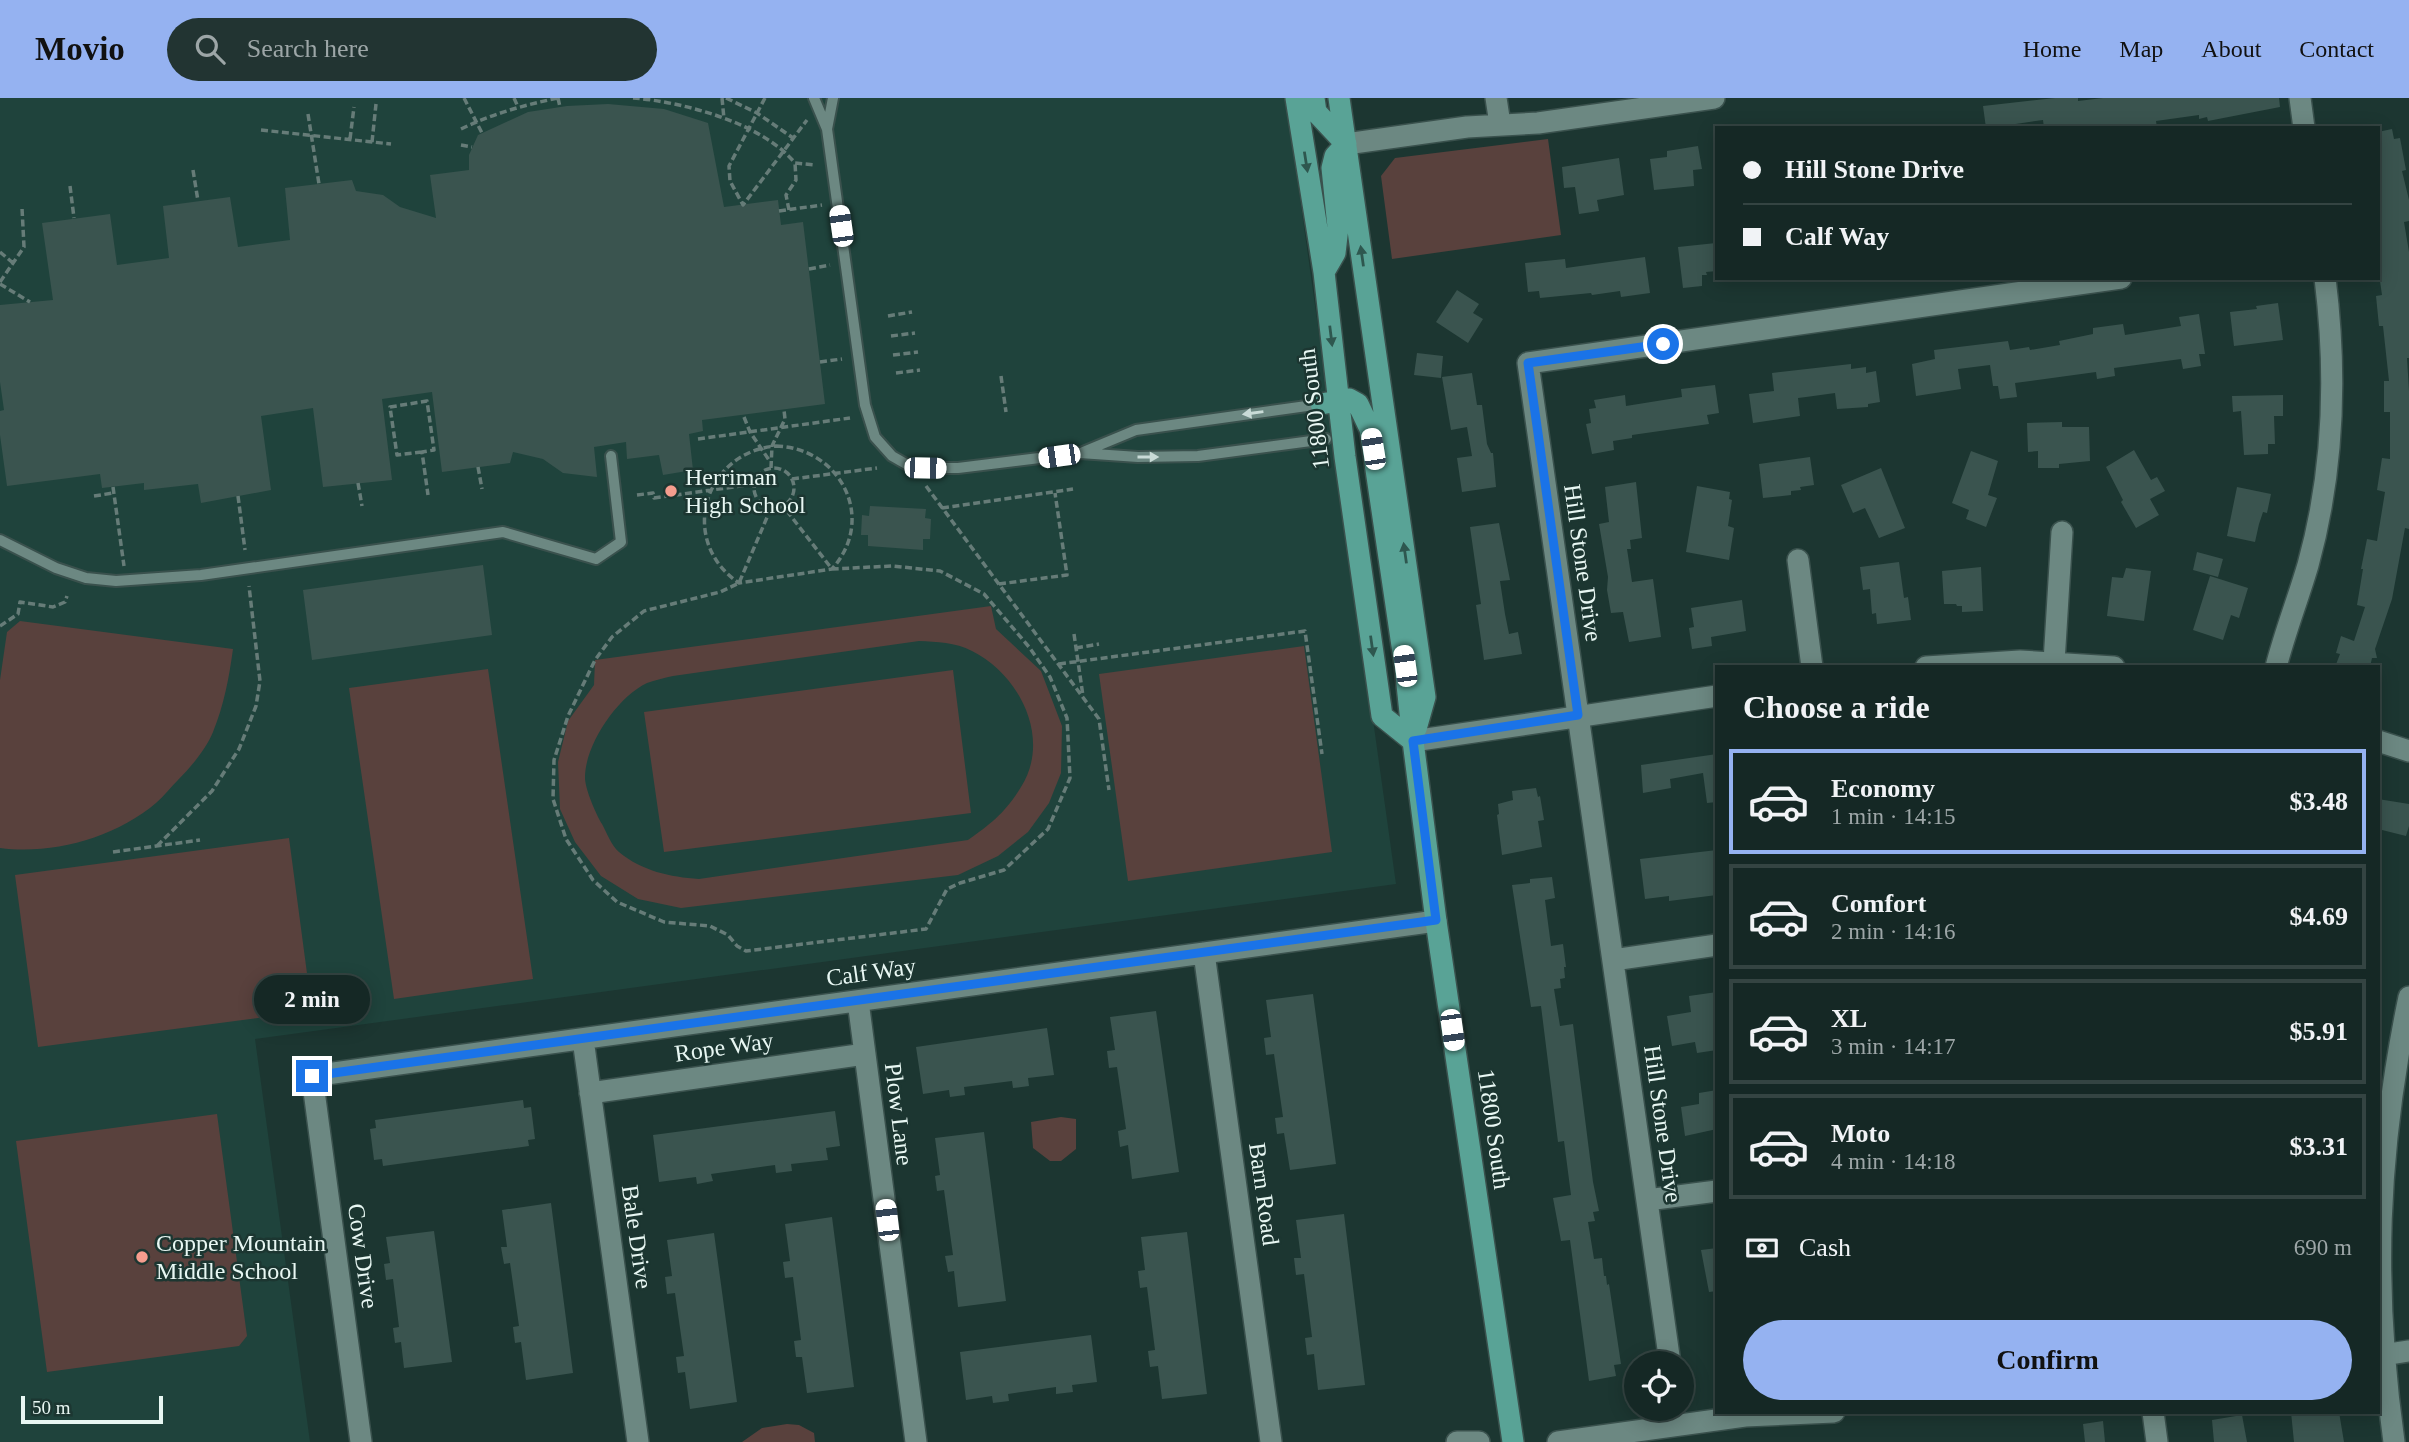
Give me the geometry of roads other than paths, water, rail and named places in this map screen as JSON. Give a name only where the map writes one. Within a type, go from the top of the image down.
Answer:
[{"type":"main road","name":"11800 South","points":[[1296,98],[1324,272],[1330,402],[1345,457],[1382,716],[1413,741]]},
{"type":"main road","points":[[1314,98],[1316,112],[1346,144],[1335,156],[1332,168],[1338,228],[1335,253],[1324,272]]},
{"type":"main road","name":"11800 South","points":[[1339,98],[1425,697],[1413,741],[1436,920],[1513,1442]]},
{"type":"main road","points":[[1330,402],[1349,399],[1359,404],[1370,429],[1405,666],[1413,741]]},
{"type":"main road","points":[[1326,439],[1338,445],[1345,457]]},
{"type":"street","points":[[1496,98],[1500,124]]},
{"type":"street","points":[[1346,144],[1500,124],[1538,123],[1714,98]]},
{"type":"street","points":[[2300,98],[2304,126]]},
{"type":"street","name":"Hill Stone Drive","points":[[1668,1351],[1528,363],[2107,280]]},
{"type":"street","points":[[2277,665],[2308,564],[2325,486],[2333,385],[2325,280]]},
{"type":"street","points":[[2054,662],[2062,532]]},
{"type":"street","points":[[1798,560],[1812,665]]},
{"type":"street","points":[[1948,665],[1991,661],[2090,665]]},
{"type":"street","points":[[1413,741],[1715,696]]},
{"type":"street","points":[[2380,742],[2409,751]]},
{"type":"street","name":"Calf Way","points":[[312,1076],[1436,920]]},
{"type":"street","points":[[1613,960],[1715,945]]},
{"type":"street","name":"Barn Road","points":[[1204,953],[1271,1442]]},
{"type":"street","points":[[2380,1234],[2382,1173],[2393,1082],[2409,997]]},
{"type":"street","name":"Plow Lane","points":[[858,1001],[916,1442]]},
{"type":"street","name":"Bale Drive","points":[[583,1038],[638,1442]]},
{"type":"street","name":"Rope Way","points":[[590,1093],[865,1054]]},
{"type":"street","name":"Cow Drive","points":[[312,1076],[361,1442]]},
{"type":"street","points":[[1647,1200],[1715,1191]]},
{"type":"street","points":[[2380,1288],[2383,1355],[2394,1442]]},
{"type":"street","points":[[2383,1355],[2409,1351]]},
{"type":"street","points":[[1558,1442],[1764,1414]]},
{"type":"street","points":[[2152,1414],[2157,1442]]},
{"type":"street","points":[[1457,1442],[1479,1442]]},
{"type":"lane","points":[[814,98],[827,129],[865,405],[875,437],[892,456],[906,464],[925,468],[971,467],[1080,453],[1138,457],[1198,456],[1326,439]]},
{"type":"lane","points":[[827,129],[833,98]]},
{"type":"lane","points":[[1080,453],[1136,430],[1330,402]]},
{"type":"lane","points":[[0,540],[56,568],[86,578],[117,581],[201,575],[503,532],[596,559],[621,542],[611,456]]},
{"type":"place","name":"Herriman High School","points":[[671,491]]},
{"type":"place","name":"Copper Mountain Middle School","points":[[142,1257]]}]
